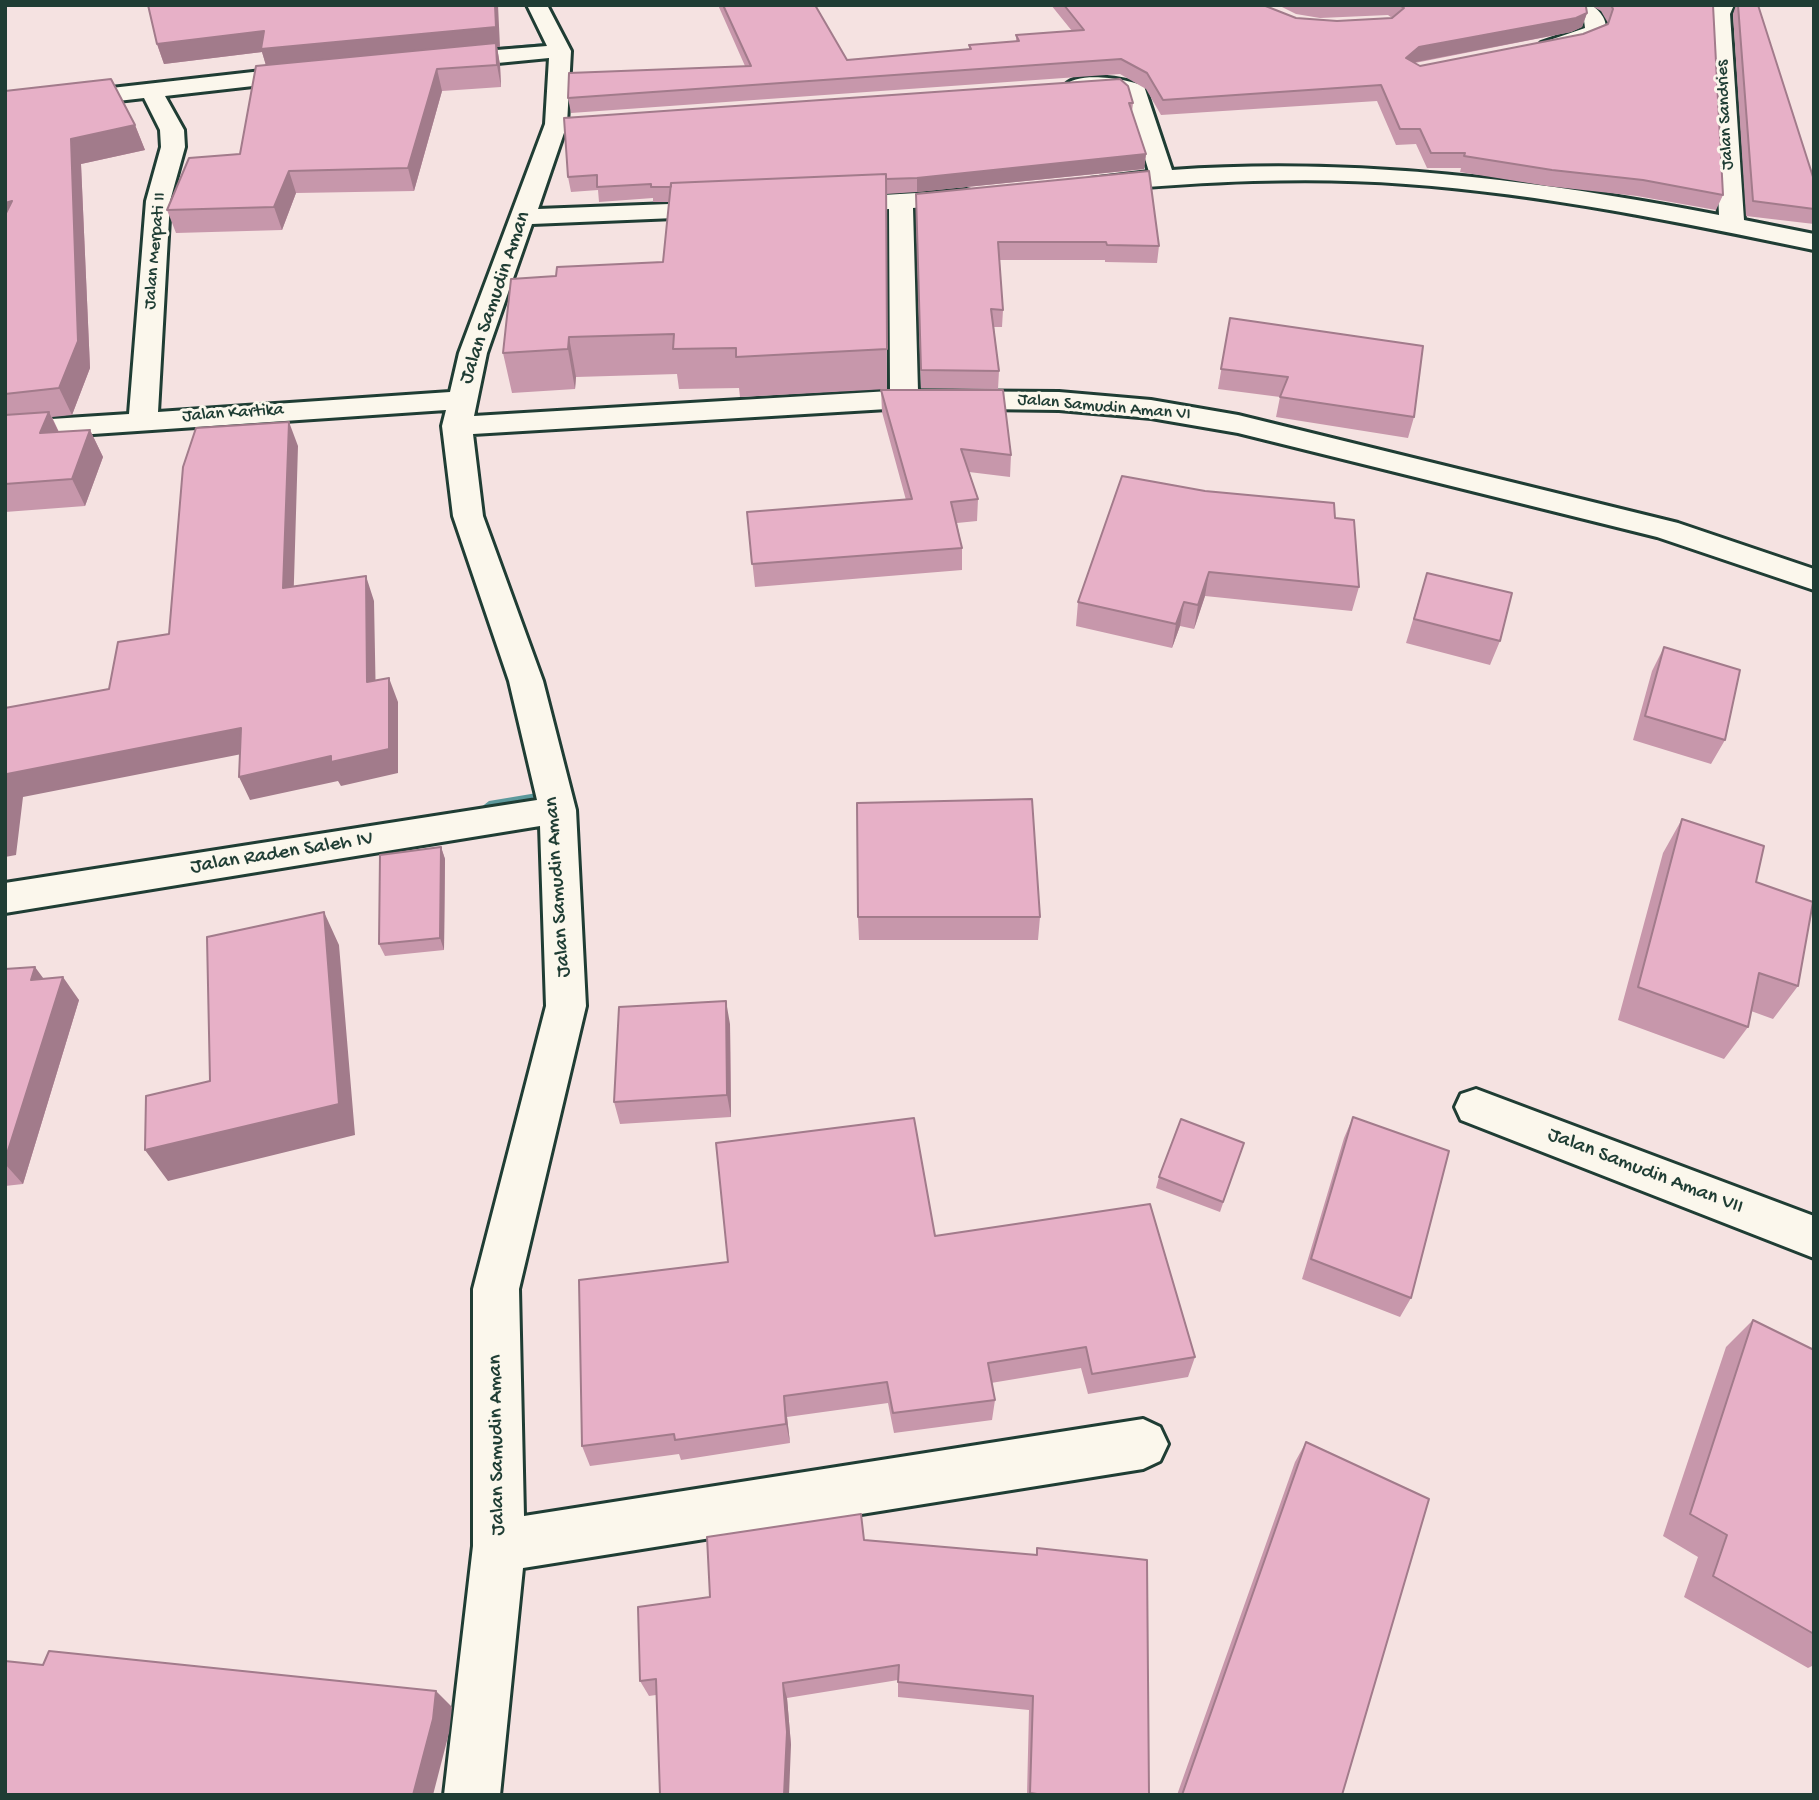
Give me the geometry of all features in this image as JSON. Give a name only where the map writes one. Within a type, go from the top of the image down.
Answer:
[{"type":"street","name":"Jalan Samudin Aman","points":[[472,1795],[499,1546],[496,1289],[566,1006],[558,810],[526,681],[468,516],[459,413],[473,353],[524,217],[570,123],[560,51],[537,5]]},
{"type":"street","points":[[1534,51],[1578,40],[1595,32],[1597,24],[1593,15],[1578,5]]},
{"type":"street","name":"Jalan Sandries","points":[[1724,5],[1720,15],[1732,225]]},
{"type":"street","points":[[426,62],[560,51]]},
{"type":"street","points":[[5,107],[332,71]]},
{"type":"street","points":[[1051,89],[1120,84],[1136,91],[1162,177]]},
{"type":"street","name":"Jalan Merpati II","points":[[143,420],[158,201],[173,146],[172,131],[163,108],[150,90]]},
{"type":"street","points":[[1080,186],[1162,177],[1259,174],[1447,179],[1732,225],[1814,242]]},
{"type":"street","points":[[817,205],[985,195]]},
{"type":"street","points":[[901,202],[904,399]]},
{"type":"street","points":[[524,217],[747,208]]},
{"type":"street","name":"Jalan Samudin Aman VI","points":[[459,413],[904,399],[1059,401],[1151,409],[1238,424],[1667,530],[1814,580]]},
{"type":"street","name":"Jalan Kartika","points":[[5,431],[143,420],[459,413]]},
{"type":"street","name":"Jalan Raden Saleh IV","points":[[5,898],[558,810]]},
{"type":"street","name":"Jalan Samudin Aman VII","points":[[1476,1107],[1814,1237]]},
{"type":"street","points":[[499,1546],[1143,1444]]},
{"type":"building","points":[[148,5],[495,5],[496,27],[261,49],[264,31],[157,44]]},
{"type":"building","points":[[723,5],[815,5],[847,60],[971,49],[969,45],[1019,41],[1016,35],[1084,30],[1064,5],[1263,5],[1296,18],[1337,21],[1392,18],[1404,8],[1399,5],[1586,7],[1587,13],[1576,18],[1419,47],[1406,58],[1420,66],[1583,34],[1608,24],[1613,9],[1611,5],[1713,5],[1723,195],[1643,180],[1552,170],[1464,156],[1465,153],[1431,153],[1420,129],[1400,129],[1381,85],[1163,100],[1147,73],[1121,59],[568,98],[569,73],[751,66]]},
{"type":"building","points":[[1738,5],[1758,5],[1814,180],[1814,209],[1753,201]]},
{"type":"building","points":[[496,43],[497,65],[437,69],[408,168],[289,171],[274,207],[167,210],[189,158],[240,154],[256,66]]},
{"type":"building","points":[[111,79],[135,125],[71,139],[78,341],[59,388],[5,394],[5,215],[12,201],[5,203],[5,91]]},
{"type":"building","points":[[1120,79],[1128,86],[1133,103],[1129,103],[1146,154],[917,178],[886,179],[886,174],[671,183],[671,187],[651,187],[651,184],[597,187],[597,175],[568,177],[564,118]]},
{"type":"building","points":[[1149,171],[1159,246],[1107,245],[1106,242],[998,242],[1003,310],[991,309],[999,371],[921,370],[916,194]]},
{"type":"building","points":[[886,174],[887,349],[736,357],[736,348],[673,349],[674,334],[569,337],[568,349],[503,353],[511,279],[556,276],[557,267],[663,262],[671,183]]},
{"type":"building","points":[[1230,318],[1423,346],[1414,417],[1280,397],[1288,377],[1221,369]]},
{"type":"building","points":[[881,390],[1003,390],[1011,455],[961,449],[978,499],[951,502],[962,548],[752,564],[747,512],[912,499]]},
{"type":"building","points":[[49,412],[40,433],[90,430],[72,479],[5,484],[5,415]]},
{"type":"building","points":[[289,422],[283,588],[366,576],[367,682],[389,678],[389,749],[331,762],[331,756],[239,777],[241,728],[7,774],[5,789],[5,708],[109,689],[118,642],[169,634],[183,467],[196,428]]},
{"type":"building","points":[[1122,476],[1205,491],[1334,503],[1335,518],[1354,520],[1359,587],[1209,572],[1198,605],[1184,602],[1176,624],[1078,602]]},
{"type":"building","points":[[1427,573],[1512,593],[1500,641],[1414,619]]},
{"type":"building","points":[[1664,647],[1740,670],[1725,740],[1645,716]]},
{"type":"building","points":[[1032,799],[1040,917],[858,917],[857,803]]},
{"type":"building","points":[[1682,819],[1764,846],[1756,882],[1813,902],[1798,986],[1759,973],[1748,1027],[1638,987]]},
{"type":"building","points":[[441,847],[440,938],[379,944],[380,855]]},
{"type":"building","points":[[324,912],[339,1104],[145,1150],[146,1096],[210,1081],[207,937]]},
{"type":"building","points":[[35,967],[31,980],[63,977],[5,1160],[5,969]]},
{"type":"building","points":[[726,1001],[727,1095],[614,1102],[619,1007]]},
{"type":"building","points":[[1353,1117],[1449,1151],[1411,1298],[1311,1259]]},
{"type":"building","points":[[914,1118],[935,1236],[1150,1204],[1195,1357],[1092,1374],[1086,1347],[988,1363],[995,1400],[893,1413],[887,1382],[784,1396],[786,1424],[675,1440],[674,1434],[582,1446],[579,1280],[728,1262],[716,1143]]},
{"type":"building","points":[[1181,1119],[1244,1143],[1223,1202],[1159,1177]]},
{"type":"building","points":[[1753,1320],[1814,1350],[1814,1634],[1713,1576],[1727,1535],[1690,1514]]},
{"type":"building","points":[[1306,1442],[1429,1499],[1342,1795],[1182,1795]]},
{"type":"building","points":[[861,1514],[864,1540],[1037,1555],[1037,1548],[1147,1560],[1149,1795],[1030,1793],[1033,1696],[898,1682],[899,1665],[783,1683],[787,1732],[784,1795],[660,1795],[656,1679],[640,1681],[638,1607],[710,1597],[707,1537]]},
{"type":"building","points":[[49,1651],[436,1691],[433,1719],[413,1795],[5,1795],[5,1661],[43,1665]]},
{"type":"waterway","points":[[479,52],[544,46]]},
{"type":"waterway","points":[[489,808],[537,800]]}]
